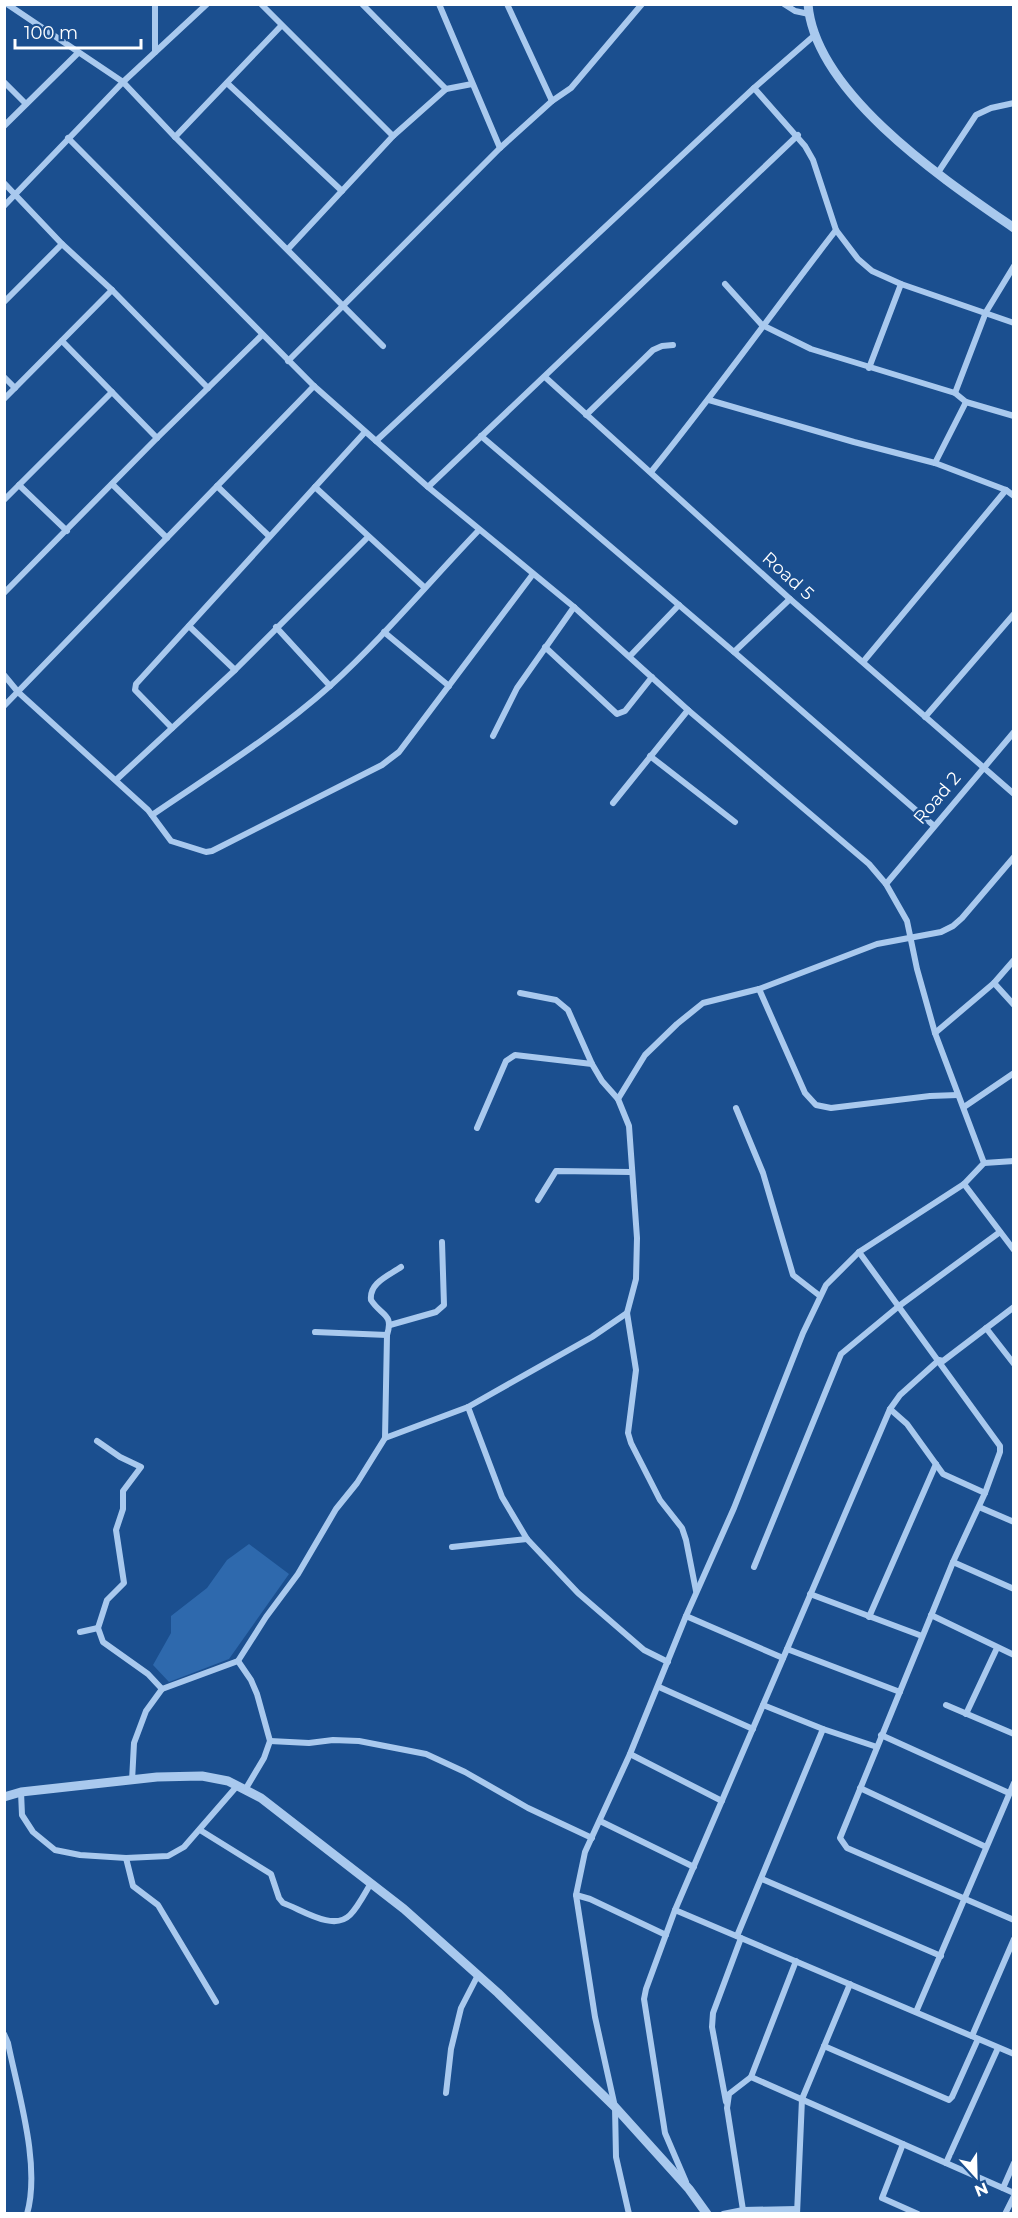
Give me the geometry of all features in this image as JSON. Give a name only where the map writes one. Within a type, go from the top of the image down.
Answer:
[{"type":"street","points":[[7,4],[123,82],[383,346]]},
{"type":"street","points":[[155,4],[155,52]]},
{"type":"street","points":[[4,206],[123,82],[207,4]]},
{"type":"street","points":[[261,4],[393,136]]},
{"type":"street","points":[[362,4],[446,89]]},
{"type":"street","points":[[439,4],[500,148]]},
{"type":"street","points":[[507,4],[552,101]]},
{"type":"street","points":[[288,361],[500,148],[578,81],[642,4]]},
{"type":"street","points":[[784,4],[795,11],[809,9],[820,47],[845,87],[876,121],[937,175],[1014,228]]},
{"type":"street","points":[[175,137],[281,26]]},
{"type":"street","points":[[376,441],[754,88],[816,34]]},
{"type":"street","points":[[4,126],[78,52]]},
{"type":"street","points":[[4,82],[26,104]]},
{"type":"street","points":[[226,83],[342,191]]},
{"type":"street","points":[[288,249],[393,136],[446,89],[472,84]]},
{"type":"street","points":[[754,88],[798,135],[813,160],[837,230],[858,259],[872,271],[901,284],[1014,322]]},
{"type":"street","points":[[937,175],[976,115],[991,108],[1014,103]]},
{"type":"street","points":[[428,487],[798,135]]},
{"type":"street","points":[[68,138],[314,386],[428,487],[574,607],[688,710],[868,864],[886,884],[907,921],[935,1033],[984,1163]]},
{"type":"street","points":[[4,183],[62,244],[112,290],[208,388]]},
{"type":"street","points":[[651,472],[709,400],[762,325],[837,230]]},
{"type":"street","points":[[4,302],[62,244]]},
{"type":"street","points":[[955,393],[986,312],[1014,266]]},
{"type":"street","points":[[725,284],[762,325],[812,349],[955,393],[966,402],[1014,416]]},
{"type":"street","points":[[870,368],[901,284]]},
{"type":"street","points":[[4,399],[112,290]]},
{"type":"street","points":[[4,593],[262,335]]},
{"type":"street","points":[[62,341],[157,438]]},
{"type":"street","points":[[586,415],[653,350],[673,345]]},
{"type":"street","points":[[4,377],[15,388]]},
{"type":"street","name":"Road 5","points":[[546,377],[790,599],[1014,794]]},
{"type":"street","points":[[4,706],[314,386]]},
{"type":"street","points":[[4,500],[112,392]]},
{"type":"street","points":[[709,400],[935,463],[1006,490],[1014,496]]},
{"type":"street","points":[[935,463],[966,402]]},
{"type":"street","points":[[172,728],[134,687],[365,432]]},
{"type":"street","points":[[480,436],[735,652],[933,825]]},
{"type":"street","points":[[112,484],[167,538]]},
{"type":"street","points":[[19,485],[67,531]]},
{"type":"street","points":[[217,486],[269,536]]},
{"type":"street","points":[[315,487],[424,587]]},
{"type":"street","points":[[863,662],[1006,490]]},
{"type":"street","points":[[152,815],[266,737],[330,686],[479,530]]},
{"type":"street","points":[[116,780],[235,670],[368,537]]},
{"type":"street","points":[[4,675],[18,692],[152,815],[171,841],[206,852],[382,765],[399,752],[532,574]]},
{"type":"street","points":[[735,652],[790,599]]},
{"type":"street","points":[[630,657],[679,605]]},
{"type":"street","points":[[493,736],[516,688],[574,607]]},
{"type":"street","points":[[925,717],[1014,614]]},
{"type":"street","points":[[189,626],[235,670]]},
{"type":"street","points":[[276,627],[330,686]]},
{"type":"street","points":[[384,632],[449,686]]},
{"type":"street","points":[[545,647],[617,714],[625,711],[652,677]]},
{"type":"street","points":[[613,802],[688,710]]},
{"type":"street","name":"Road 2","points":[[886,884],[933,825],[1014,732]]},
{"type":"street","points":[[650,756],[735,822]]},
{"type":"street","points":[[618,1099],[645,1055],[703,1003],[759,989],[877,944],[941,932],[952,926],[1014,857]]},
{"type":"street","points":[[935,1033],[994,983],[1014,960]]},
{"type":"street","points":[[994,983],[1014,1005]]},
{"type":"street","points":[[759,989],[805,1093],[816,1105],[831,1108],[930,1096],[958,1095]]},
{"type":"street","points":[[520,993],[556,1000],[568,1010],[592,1064],[608,1090],[618,1099],[629,1126],[637,1238],[636,1279],[627,1313],[636,1370],[628,1433],[660,1500],[682,1528],[696,1592]]},
{"type":"street","points":[[477,1128],[509,1057],[515,1055],[592,1064]]},
{"type":"street","points":[[964,1107],[1014,1073]]},
{"type":"street","points":[[736,1108],[763,1173],[793,1275],[820,1296]]},
{"type":"street","points":[[629,2214],[616,2157],[615,2107],[596,2017],[576,1895],[585,1852],[659,1687],[696,1592],[734,1508],[802,1334],[826,1285],[859,1252],[964,1184],[984,1163],[1014,1161]]},
{"type":"street","points":[[538,1200],[555,1171],[632,1172]]},
{"type":"street","points":[[964,1184],[1014,1250]]},
{"type":"street","points":[[754,1567],[841,1353],[899,1306],[1000,1232]]},
{"type":"street","points":[[390,1325],[441,1310],[444,1305],[442,1242]]},
{"type":"street","points":[[859,1252],[1000,1446],[1000,1452],[985,1493],[953,1562],[840,1838],[847,1848],[1014,1920]]},
{"type":"street","points":[[132,1781],[134,1743],[146,1711],[162,1689],[238,1661],[266,1617],[298,1574],[336,1509],[357,1483],[385,1438],[387,1335],[390,1325],[389,1319],[371,1300],[370,1293],[372,1287],[401,1266]]},
{"type":"street","points":[[689,2188],[665,2133],[644,1999],[645,1989],[675,1910],[890,1409],[900,1395],[939,1360],[943,1361],[1014,1306]]},
{"type":"street","points":[[385,1438],[468,1407],[576,1347],[627,1313]]},
{"type":"street","points":[[986,1328],[1014,1364]]},
{"type":"street","points":[[315,1332],[387,1335]]},
{"type":"street","points":[[468,1407],[502,1497],[527,1539],[578,1593],[644,1650],[668,1662]]},
{"type":"street","points":[[890,1409],[907,1424],[943,1474],[985,1493]]},
{"type":"street","points":[[97,1441],[120,1457],[141,1467],[123,1491],[123,1509],[116,1530],[124,1583],[107,1600],[99,1628],[103,1642],[148,1674],[162,1689]]},
{"type":"street","points":[[869,1617],[936,1464]]},
{"type":"street","points":[[979,1507],[1014,1522]]},
{"type":"street","points":[[452,1547],[527,1539]]},
{"type":"street","points":[[953,1562],[1014,1589]]},
{"type":"street","points":[[810,1594],[922,1636]]},
{"type":"street","points":[[931,1615],[1014,1655]]},
{"type":"street","points":[[686,1616],[783,1658]]},
{"type":"street","points":[[80,1632],[99,1628]]},
{"type":"street","points":[[787,1648],[900,1692]]},
{"type":"street","points":[[966,1714],[997,1648]]},
{"type":"street","points":[[21,1792],[22,1815],[33,1832],[55,1850],[80,1855],[126,1858],[168,1856],[184,1847],[241,1788],[264,1758],[270,1742],[254,1687],[238,1661]]},
{"type":"street","points":[[659,1687],[753,1729]]},
{"type":"street","points":[[763,1705],[877,1747]]},
{"type":"street","points":[[946,1705],[1014,1734]]},
{"type":"street","points":[[743,2210],[712,2027],[713,2013],[739,1937],[823,1729]]},
{"type":"street","points":[[881,1736],[1009,1793]]},
{"type":"street","points":[[270,1742],[359,1741],[426,1754],[465,1772],[528,1808],[591,1838]]},
{"type":"street","points":[[630,1754],[722,1801]]},
{"type":"street","points":[[4,1797],[21,1792],[157,1777],[202,1776],[228,1781],[261,1798],[404,1909],[478,1975],[615,2107],[689,2188],[707,2214]]},
{"type":"street","points":[[916,2012],[1014,1783]]},
{"type":"street","points":[[860,1788],[986,1846]]},
{"type":"street","points":[[600,1821],[694,1867]]},
{"type":"street","points":[[200,1830],[271,1874],[276,1893],[283,1903],[328,1922],[340,1922],[350,1915],[371,1883]]},
{"type":"street","points":[[126,1858],[133,1886],[158,1905],[216,2002]]},
{"type":"street","points":[[762,1879],[941,1956]]},
{"type":"street","points":[[576,1895],[590,1899],[666,1935]]},
{"type":"street","points":[[675,1910],[1014,2055]]},
{"type":"street","points":[[824,2046],[949,2100],[1014,1939]]},
{"type":"street","points":[[727,2108],[729,2094],[751,2077],[796,1961]]},
{"type":"street","points":[[446,2094],[451,2049],[461,2008],[478,1975]]},
{"type":"street","points":[[723,2214],[743,2210],[797,2211],[802,2099],[850,1984]]},
{"type":"street","points":[[4,2034],[8,2043],[31,2157],[32,2184],[27,2214]]},
{"type":"street","points":[[946,2163],[998,2048]]},
{"type":"street","points":[[751,2077],[1003,2188],[1014,2194],[1005,2214]]},
{"type":"street","points":[[903,2144],[882,2198],[918,2214]]},
{"type":"street","points":[[1003,2188],[1014,2163]]},
{"type":"shaded area","points":[[249,1544],[289,1574],[229,1659],[169,1682],[153,1665],[171,1633],[171,1616],[207,1588],[227,1560]]}]
